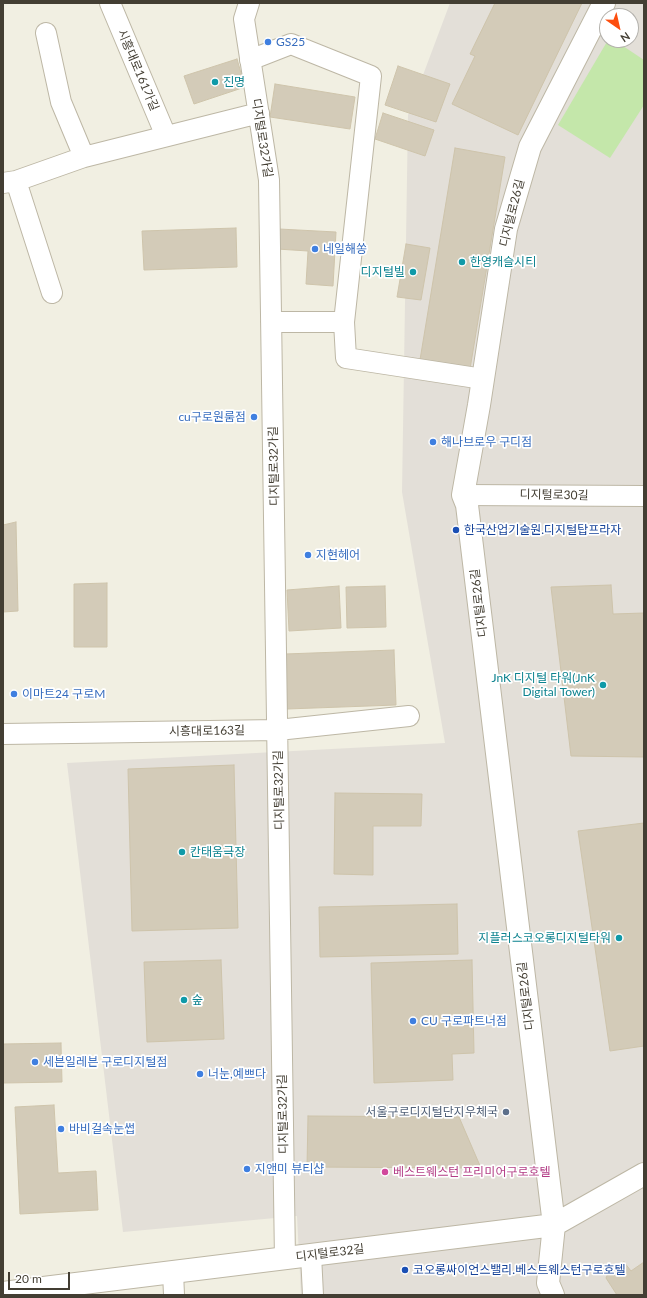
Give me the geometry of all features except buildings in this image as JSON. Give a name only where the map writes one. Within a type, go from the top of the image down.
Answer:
[{"type":"street","name":"시흥대로161가길","points":[[110,3],[166,136]]},
{"type":"street","name":"디지털로32가길","points":[[249,3],[244,19],[269,180],[286,1258]]},
{"type":"street","name":"디지털로26길","points":[[553,1295],[548,1283],[554,1225],[468,512],[463,494],[483,379],[506,230],[530,147],[604,3]]},
{"type":"street","points":[[46,33],[61,102],[84,157]]},
{"type":"street","points":[[250,60],[291,44],[371,76],[344,322],[346,358],[483,379]]},
{"type":"street","points":[[52,293],[9,182],[84,157],[259,113]]},
{"type":"street","points":[[272,322],[344,322]]},
{"type":"street","name":"디지털로30길","points":[[463,494],[644,496]]},
{"type":"street","name":"시흥대로163길","points":[[3,734],[278,730],[410,716]]},
{"type":"street","name":"디지털로32길","points":[[3,1293],[554,1225],[644,1174]]},
{"type":"street","points":[[311,1255],[313,1295]]},
{"type":"street","points":[[173,1272],[174,1295]]},
{"type":"shaded area","points":[[450,3],[644,3],[644,1295],[301,1295],[297,1216],[123,1232],[67,763],[445,743],[402,492],[408,115]]},
{"type":"green space","points":[[603,48],[626,48],[644,60],[644,105],[610,158],[558,125]]},
{"type":"place","name":"GS25","points":[[268,42]]},
{"type":"place","name":"진명","points":[[215,82]]},
{"type":"place","name":"네일해쏭","points":[[315,249]]},
{"type":"place","name":"한영캐슬시티","points":[[462,262]]},
{"type":"place","name":"디지털빌","points":[[413,272]]},
{"type":"place","name":"cu구로원룸점","points":[[254,417]]},
{"type":"place","name":"해나브로우 구디점","points":[[433,442]]},
{"type":"place","name":"한국산업기술원.디지털탑프라자","points":[[456,530]]},
{"type":"place","name":"지현헤어","points":[[308,555]]},
{"type":"place","name":"JnK 디지털 타워(JnK Digital Tower)","points":[[603,685]]},
{"type":"place","name":"이마트24 구로M","points":[[14,694]]},
{"type":"place","name":"칸태움극장","points":[[182,852]]},
{"type":"place","name":"지플러스코오롱디지털타워","points":[[619,938]]},
{"type":"place","name":"숲","points":[[184,1000]]},
{"type":"place","name":"CU 구로파트너점","points":[[413,1021]]},
{"type":"place","name":"세븐일레븐 구로디지털점","points":[[35,1062]]},
{"type":"place","name":"너눈,예쁘다","points":[[200,1074]]},
{"type":"place","name":"서울구로디지털단지우체국","points":[[506,1112]]},
{"type":"place","name":"바비걸속눈썹","points":[[61,1129]]},
{"type":"place","name":"지앤미 뷰티샵","points":[[247,1169]]},
{"type":"place","name":"베스트웨스턴 프리미어구로호텔","points":[[385,1172]]},
{"type":"place","name":"코오롱싸이언스밸리.베스트웨스턴구로호텔","points":[[405,1270]]}]
